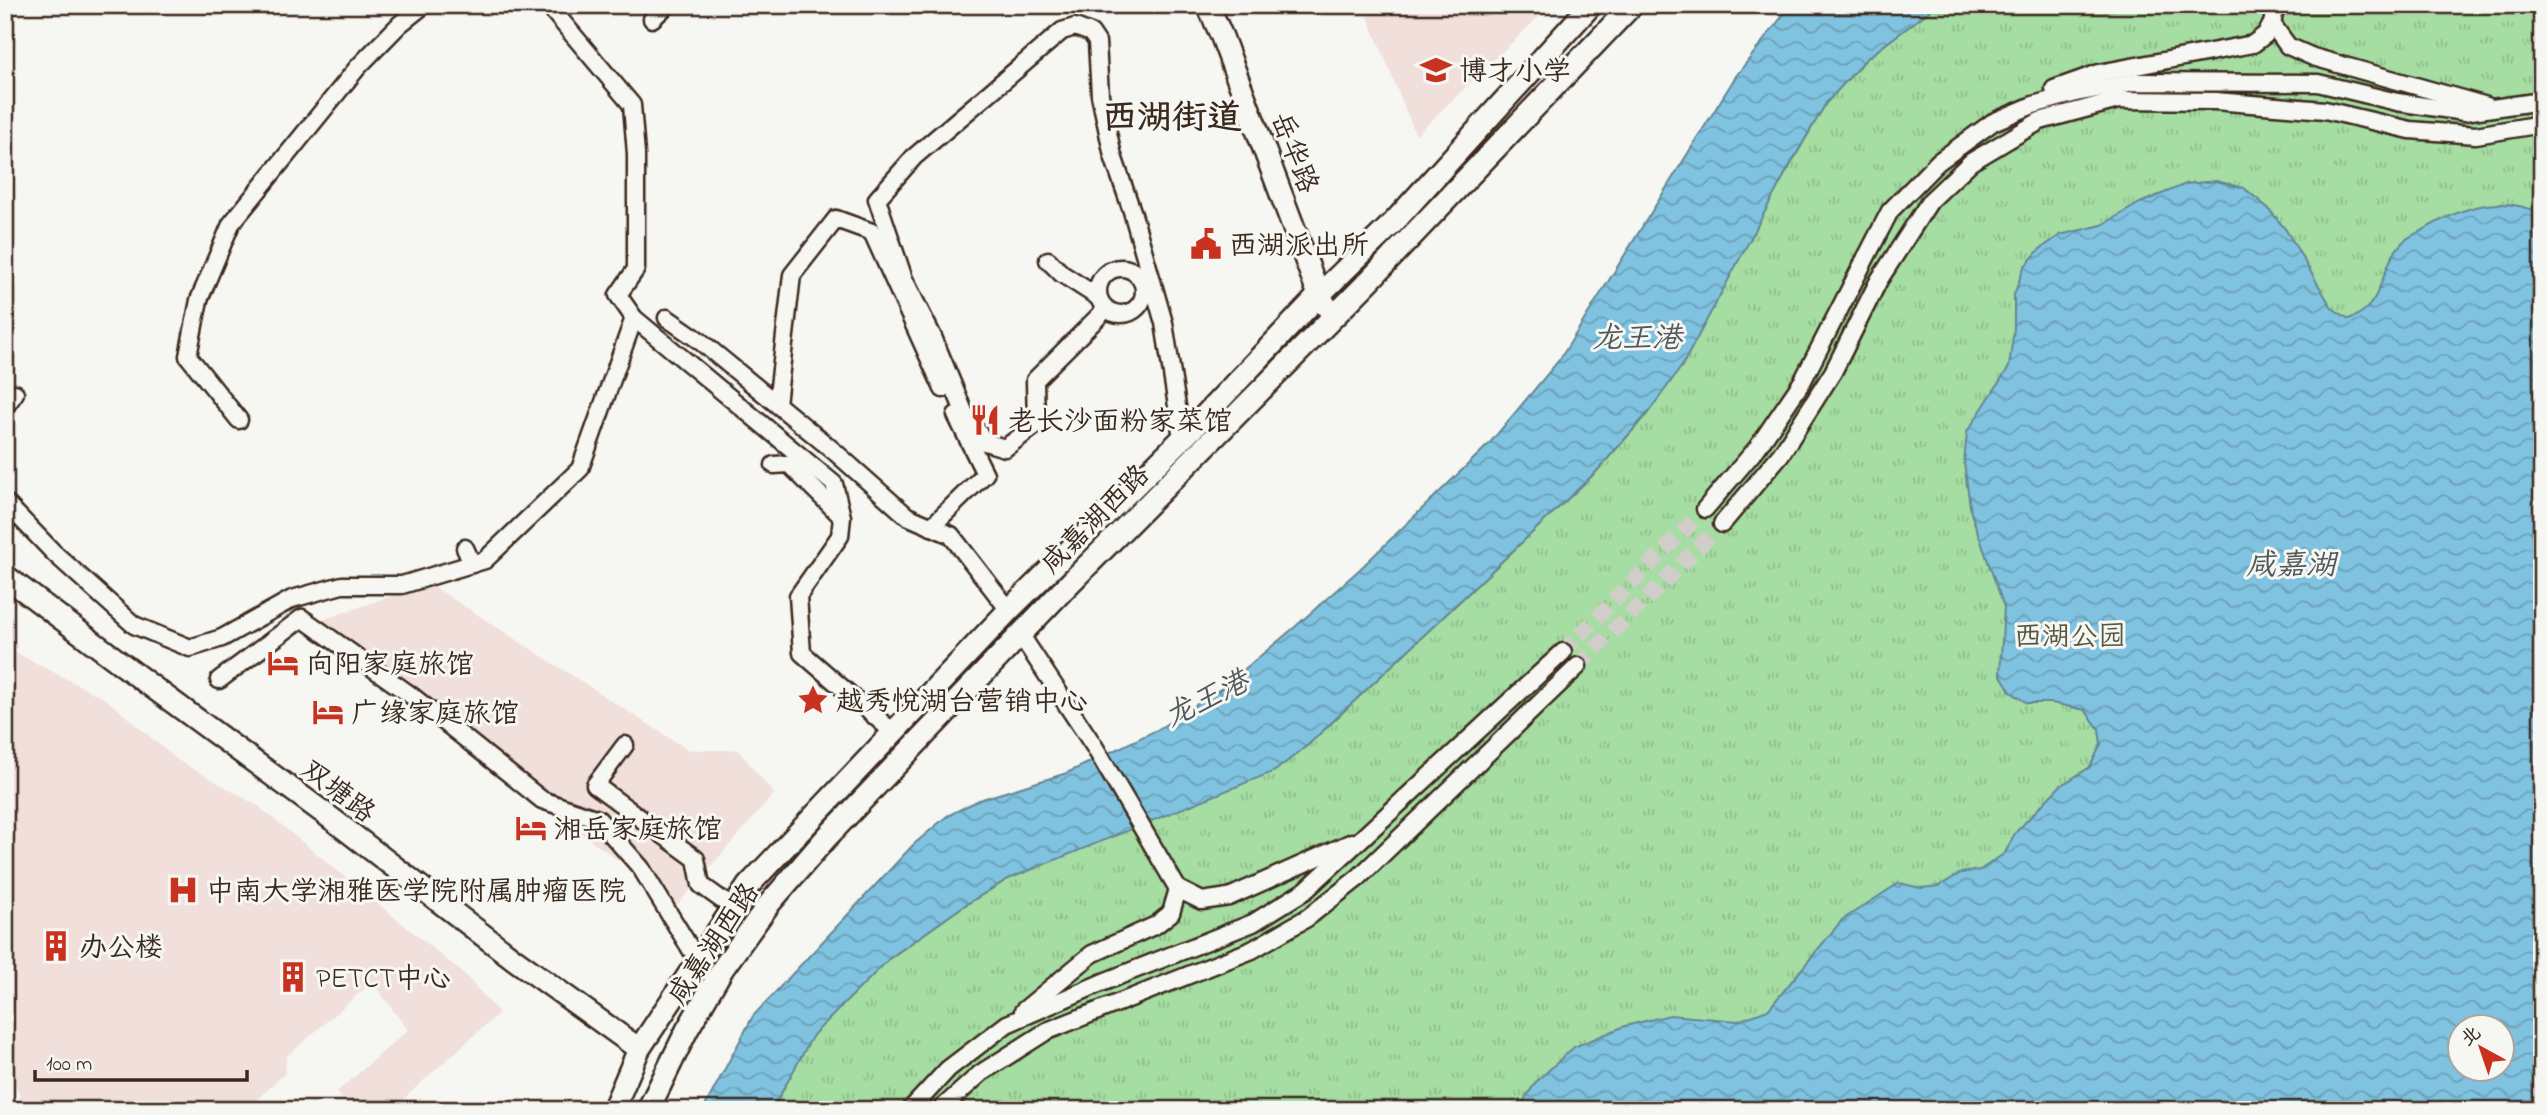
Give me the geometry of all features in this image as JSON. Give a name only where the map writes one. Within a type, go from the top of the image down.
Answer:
[{"type":"main road","name":"岳华路","points":[[1208,5],[1319,295],[1333,318]]},
{"type":"main road","name":"咸嘉湖西路","points":[[613,1110],[639,1049],[748,886],[1009,610],[1393,223],[1591,5]]},
{"type":"main road","name":"咸嘉湖西路","points":[[648,1110],[687,1030],[723,968],[769,904],[826,838],[1020,634],[1333,318],[1632,5]]},
{"type":"main road","name":"双塘路","points":[[5,576],[328,816],[514,959],[639,1049]]},
{"type":"street","points":[[239,420],[188,356],[199,300],[231,224],[358,67],[400,24],[424,5]]},
{"type":"street","points":[[548,5],[632,105],[636,154],[636,269],[618,295],[634,318],[834,484],[842,517],[840,536],[798,596],[802,653],[893,732]]},
{"type":"street","points":[[652,19],[667,5]]},
{"type":"street","points":[[2274,15],[2288,46],[2312,57],[2493,108]]},
{"type":"street","points":[[1705,509],[1758,449],[1802,382],[1890,211],[1938,162],[2011,109],[2035,96],[2112,70],[2253,44],[2265,35],[2274,15]]},
{"type":"street","points":[[1048,260],[1062,274],[1102,303],[1035,380],[1036,425],[1004,447],[985,442],[965,414],[933,337],[904,279],[877,200],[914,157],[1062,31],[1075,27],[1091,33],[1097,42],[1103,107],[1113,156],[1132,211],[1164,323],[1182,438]]},
{"type":"street","points":[[1988,126],[2033,105],[2076,93],[2134,82],[2318,83],[2397,102],[2464,112],[2542,101]]},
{"type":"street","points":[[1723,524],[1781,454],[1833,372],[1879,280],[1930,201],[1971,162],[2040,121],[2118,100],[2215,101],[2325,110],[2410,130],[2476,135],[2542,124]]},
{"type":"street","points":[[777,404],[792,275],[836,219],[872,232],[985,474],[931,527]]},
{"type":"street","points":[[5,502],[54,553],[134,625],[190,648],[222,638],[292,599],[342,585],[402,585],[485,560],[580,468],[634,318]]},
{"type":"street","points":[[667,318],[700,341],[777,404],[907,516],[951,536],[1009,610]]},
{"type":"street","points":[[5,407],[15,393]]},
{"type":"street","points":[[774,466],[789,464],[842,517]]},
{"type":"street","points":[[465,548],[472,564]]},
{"type":"street","points":[[219,680],[302,618],[412,696],[542,800],[598,819],[641,868],[698,961]]},
{"type":"street","points":[[1020,634],[1094,746],[1178,889],[1202,901],[1229,897],[1367,836]]},
{"type":"street","points":[[1007,1024],[1101,983],[1253,923],[1306,890],[1563,652]]},
{"type":"street","points":[[940,1110],[981,1073],[1046,1031],[1252,950],[1307,918],[1358,878],[1578,666]]},
{"type":"street","points":[[625,745],[595,785],[696,859],[701,885],[733,908]]},
{"type":"street","points":[[911,1109],[948,1069],[1092,954],[1156,925],[1171,913],[1178,889]]},
{"type":"shaded area","name":"博才小学","points":[[1363,5],[1551,5],[1416,135]]},
{"type":"shaded area","points":[[428,583],[688,750],[738,750],[774,794],[678,904],[521,789],[317,622]]},
{"type":"shaded area","name":"中南大学湘雅医学院附属肿瘤医院","points":[[5,647],[107,700],[176,759],[258,806],[464,974],[499,1013],[391,1110],[352,1110],[337,1092],[408,1030],[372,982],[286,1057],[285,1073],[246,1110],[25,1110],[5,1055]]},
{"type":"green space","name":"西湖公园","points":[[1937,5],[2542,5],[2542,1110],[772,1110],[812,1035],[890,958],[962,907],[1008,879],[1308,745],[1596,472],[1647,414],[1826,103],[1866,59]]},
{"type":"water","name":"龙王港","points":[[1791,5],[1937,5],[1866,59],[1826,103],[1682,366],[1647,414],[1596,472],[1308,745],[1275,771],[1008,879],[962,907],[890,958],[813,1035],[772,1110],[703,1110],[753,1016],[913,845],[947,816],[979,800],[1067,773],[1157,730],[1222,688],[1360,569],[1489,444],[1560,359],[1736,76]]},
{"type":"water","name":"咸嘉湖","points":[[2216,181],[2244,188],[2268,208],[2286,230],[2332,308],[2349,319],[2370,305],[2394,253],[2413,235],[2467,209],[2482,206],[2511,205],[2542,214],[2542,1110],[1518,1110],[1535,1083],[1574,1047],[1625,1026],[1670,1015],[1738,1021],[1768,1010],[1842,920],[1899,883],[1921,888],[1939,886],[1961,873],[1980,870],[2005,853],[2015,833],[2060,786],[2090,767],[2101,744],[2099,729],[2085,710],[2052,703],[2027,703],[2011,692],[2000,674],[2004,607],[1971,513],[1964,463],[1967,432],[2009,367],[2014,328],[2014,295],[2024,267],[2039,250],[2060,235],[2102,225],[2140,203],[2186,184]]},
{"type":"tunnel","points":[[1563,652],[1705,509]]},
{"type":"tunnel","points":[[1578,666],[1722,524]]},
{"type":"place","name":"博才小学","points":[[1436,70]]},
{"type":"place","name":"西湖派出所","points":[[1206,244]]},
{"type":"place","name":"老长沙面粉家菜馆","points":[[985,420]]},
{"type":"place","name":"向阳家庭旅馆","points":[[283,663]]},
{"type":"place","name":"越秀悦湖台营销中心","points":[[813,700]]},
{"type":"place","name":"广缘家庭旅馆","points":[[328,712]]},
{"type":"place","name":"湘岳家庭旅馆","points":[[531,828]]},
{"type":"place","name":"中南大学湘雅医学院附属肿瘤医院","points":[[183,890]]},
{"type":"place","name":"办公楼","points":[[56,946]]},
{"type":"place","name":"PETCT中心","points":[[293,977]]},
{"type":"district","name":"西湖街道","points":[[1172,116]]}]
